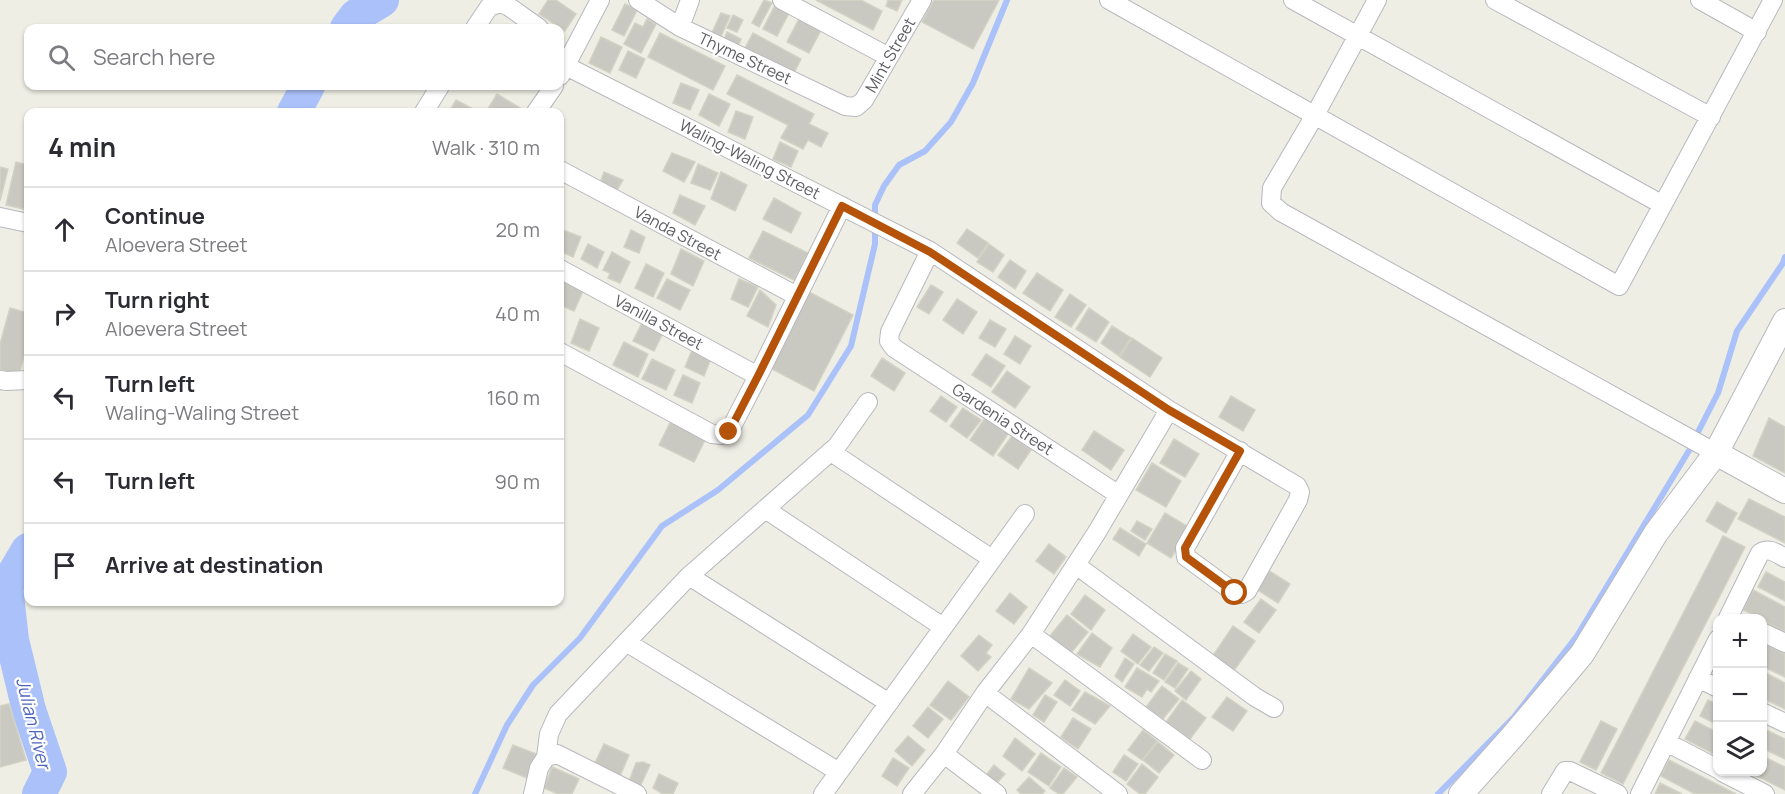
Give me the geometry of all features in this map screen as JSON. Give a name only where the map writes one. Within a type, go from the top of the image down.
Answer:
[{"type":"street","points":[[564,63],[600,0]]},
{"type":"street","name":"Thyme Street","points":[[638,0],[680,27],[845,106],[856,107]]},
{"type":"street","points":[[680,27],[690,0]]},
{"type":"street","points":[[782,0],[890,57]]},
{"type":"street","name":"Mint Street","points":[[856,107],[864,100],[922,0]]},
{"type":"street","points":[[1109,0],[1619,286],[1773,0]]},
{"type":"street","points":[[1293,0],[1663,205]]},
{"type":"street","points":[[1377,0],[1315,115],[1272,188],[1271,203],[1281,212],[1785,491]]},
{"type":"street","points":[[1495,0],[1711,117]]},
{"type":"street","points":[[1700,0],[1757,32]]},
{"type":"street","points":[[478,24],[489,7],[500,3],[533,24]]},
{"type":"street","name":"Waling-Waling Street","points":[[564,67],[930,252],[1169,410],[1240,451],[1298,489],[1298,500],[1247,591],[1242,594],[1235,593],[1186,557],[1184,552],[1240,451]]},
{"type":"street","points":[[426,108],[437,90]]},
{"type":"street","points":[[539,108],[551,90]]},
{"type":"street","name":"Vanda Street","points":[[564,172],[797,296]]},
{"type":"street","points":[[564,354],[712,434],[722,435],[729,432],[842,206]]},
{"type":"street","points":[[0,217],[24,222]]},
{"type":"street","name":"Gardenia Street","points":[[930,252],[890,332],[889,341],[894,348],[1119,495]]},
{"type":"street","name":"Vanilla Street","points":[[564,271],[758,376]]},
{"type":"street","points":[[1461,794],[1582,654],[1656,533],[1716,453],[1785,321]]},
{"type":"street","points":[[0,380],[24,380]]},
{"type":"street","points":[[532,794],[538,768],[546,757],[549,734],[558,714],[689,576],[837,446],[868,402]]},
{"type":"street","points":[[912,794],[944,754],[985,693],[1031,634],[1076,565],[1169,410]]},
{"type":"street","points":[[831,452],[992,559]]},
{"type":"street","points":[[765,509],[943,627]]},
{"type":"street","points":[[823,794],[1024,514]]},
{"type":"street","points":[[1733,614],[1760,553],[1770,550],[1785,558]]},
{"type":"street","points":[[1076,565],[1255,697],[1274,708]]},
{"type":"street","points":[[689,576],[889,703]]},
{"type":"street","points":[[1031,634],[1202,760]]},
{"type":"street","points":[[1767,634],[1785,643]]},
{"type":"street","points":[[626,642],[839,772]]},
{"type":"street","points":[[1640,794],[1713,649]]},
{"type":"street","points":[[1698,678],[1713,686]]},
{"type":"street","points":[[985,693],[1118,794]]},
{"type":"street","points":[[1767,714],[1785,723]]},
{"type":"street","points":[[1666,742],[1713,766]]},
{"type":"street","points":[[546,757],[557,754],[637,794]]},
{"type":"street","points":[[944,754],[997,794]]},
{"type":"street","points":[[1551,794],[1561,774],[1570,771],[1618,794]]},
{"type":"street","points":[[1731,776],[1765,794]]},
{"type":"building","points":[[548,0],[556,0],[576,14],[565,31],[564,24],[554,24],[539,14]]},
{"type":"building","points":[[764,0],[772,3],[759,27],[752,23]]},
{"type":"building","points":[[816,0],[861,0],[882,11],[873,30]]},
{"type":"building","points":[[888,0],[902,0],[897,11],[886,6]]},
{"type":"building","points":[[934,0],[999,0],[973,49],[922,22]]},
{"type":"building","points":[[776,3],[790,11],[777,36],[763,29]]},
{"type":"building","points":[[625,4],[637,10],[624,36],[612,30]]},
{"type":"building","points":[[721,13],[730,16],[719,41],[710,37]]},
{"type":"building","points":[[733,15],[743,20],[737,32],[727,28]]},
{"type":"building","points":[[800,17],[822,28],[809,53],[787,42]]},
{"type":"building","points":[[647,19],[656,24],[641,53],[624,44],[635,23],[643,27]]},
{"type":"building","points":[[727,32],[741,39],[737,49],[723,42]]},
{"type":"building","points":[[660,33],[725,66],[713,90],[648,57]]},
{"type":"building","points":[[753,33],[801,59],[794,73],[745,48]]},
{"type":"building","points":[[601,37],[622,47],[610,73],[589,63]]},
{"type":"building","points":[[628,51],[645,59],[636,78],[619,70]]},
{"type":"building","points":[[737,75],[814,114],[809,124],[828,133],[821,147],[808,140],[803,149],[781,138],[788,125],[727,94]]},
{"type":"building","points":[[681,83],[699,90],[690,110],[673,103]]},
{"type":"building","points":[[497,94],[520,108],[488,108]]},
{"type":"building","points":[[709,94],[730,104],[719,126],[699,115]]},
{"type":"building","points":[[456,100],[471,108],[451,108]]},
{"type":"building","points":[[736,111],[753,117],[745,139],[728,132]]},
{"type":"building","points":[[780,142],[798,151],[791,167],[773,159]]},
{"type":"building","points":[[672,153],[695,162],[684,182],[663,171]]},
{"type":"building","points":[[16,162],[24,164],[24,209],[6,205]]},
{"type":"building","points":[[698,164],[718,173],[710,190],[691,183]]},
{"type":"building","points":[[0,167],[8,169],[0,201]]},
{"type":"building","points":[[604,172],[623,180],[617,190],[600,183]]},
{"type":"building","points":[[721,172],[747,185],[735,211],[711,199]]},
{"type":"building","points":[[680,195],[705,206],[695,225],[673,213]]},
{"type":"building","points":[[774,198],[801,213],[791,233],[763,219]]},
{"type":"building","points":[[967,229],[988,243],[978,258],[957,243]]},
{"type":"building","points":[[631,230],[645,237],[639,253],[624,247]]},
{"type":"building","points":[[564,231],[581,237],[573,257],[564,253]]},
{"type":"building","points":[[763,231],[808,253],[794,280],[749,258]]},
{"type":"building","points":[[588,244],[604,252],[597,268],[581,259]]},
{"type":"building","points":[[989,244],[1004,255],[993,272],[977,262]]},
{"type":"building","points":[[681,249],[704,261],[693,286],[671,274]]},
{"type":"building","points":[[612,252],[630,262],[620,283],[608,278],[610,273],[603,270]]},
{"type":"building","points":[[1010,260],[1026,271],[1015,289],[998,277]]},
{"type":"building","points":[[646,264],[664,273],[653,297],[635,288]]},
{"type":"building","points":[[1037,273],[1063,290],[1050,311],[1023,293]]},
{"type":"building","points":[[667,279],[690,290],[680,310],[657,298]]},
{"type":"building","points":[[739,279],[758,287],[748,307],[731,299]]},
{"type":"building","points":[[564,281],[584,289],[574,311],[564,307]]},
{"type":"building","points":[[931,285],[943,292],[929,314],[917,307]]},
{"type":"building","points":[[760,290],[776,305],[768,327],[747,316]]},
{"type":"building","points":[[809,292],[853,315],[814,391],[770,368]]},
{"type":"building","points":[[1070,294],[1086,305],[1071,327],[1055,317]]},
{"type":"building","points":[[957,299],[977,312],[963,334],[943,320]]},
{"type":"building","points":[[10,308],[24,312],[24,356],[19,375],[0,370],[0,344]]},
{"type":"building","points":[[1089,308],[1109,322],[1096,342],[1076,329]]},
{"type":"building","points":[[580,319],[599,328],[589,351],[571,343]]},
{"type":"building","points":[[990,320],[1006,329],[995,347],[979,338]]},
{"type":"building","points":[[642,323],[663,333],[654,351],[633,341]]},
{"type":"building","points":[[1112,326],[1131,338],[1119,356],[1101,343]]},
{"type":"building","points":[[1015,336],[1031,346],[1020,364],[1004,354]]},
{"type":"building","points":[[1132,338],[1162,358],[1150,377],[1120,357]]},
{"type":"building","points":[[624,342],[648,354],[638,377],[613,365]]},
{"type":"building","points":[[693,348],[712,356],[704,376],[685,367]]},
{"type":"building","points":[[986,354],[1005,366],[991,387],[972,375]]},
{"type":"building","points":[[882,358],[905,373],[894,391],[871,376]]},
{"type":"building","points":[[652,359],[675,370],[666,390],[642,379]]},
{"type":"building","points":[[1007,371],[1030,387],[1015,408],[992,392]]},
{"type":"building","points":[[683,375],[700,383],[692,403],[674,395]]},
{"type":"building","points":[[941,396],[957,407],[946,422],[930,411]]},
{"type":"building","points":[[1231,396],[1255,410],[1243,431],[1219,417]]},
{"type":"building","points":[[963,408],[981,420],[967,438],[950,426]]},
{"type":"building","points":[[985,418],[1008,434],[993,456],[970,440]]},
{"type":"building","points":[[1769,418],[1785,427],[1785,473],[1753,456]]},
{"type":"building","points":[[671,421],[706,438],[694,462],[659,445]]},
{"type":"building","points":[[1094,431],[1124,450],[1111,470],[1082,450]]},
{"type":"building","points":[[1012,436],[1031,450],[1018,469],[998,455]]},
{"type":"building","points":[[1174,439],[1199,454],[1185,477],[1160,463]]},
{"type":"building","points":[[1152,463],[1181,481],[1166,507],[1136,490]]},
{"type":"building","points":[[1749,499],[1785,517],[1785,543],[1738,519]]},
{"type":"building","points":[[1717,502],[1737,513],[1726,533],[1706,521]]},
{"type":"building","points":[[1165,513],[1190,528],[1171,558],[1147,543]]},
{"type":"building","points":[[1137,521],[1152,529],[1145,540],[1131,531]]},
{"type":"building","points":[[1120,528],[1146,544],[1139,556],[1113,539]]},
{"type":"building","points":[[1723,536],[1745,547],[1623,784],[1601,773]]},
{"type":"building","points":[[1049,544],[1066,557],[1054,574],[1036,561]]},
{"type":"building","points":[[1268,570],[1290,584],[1278,603],[1256,589]]},
{"type":"building","points":[[1766,572],[1785,582],[1785,601],[1758,587]]},
{"type":"building","points":[[1753,590],[1785,607],[1785,632],[1767,623],[1767,614],[1752,614],[1743,610]]},
{"type":"building","points":[[1010,593],[1027,607],[1014,624],[996,611]]},
{"type":"building","points":[[1085,595],[1105,610],[1091,630],[1071,614]]},
{"type":"building","points":[[1261,599],[1276,610],[1259,633],[1244,622]]},
{"type":"building","points":[[1067,615],[1088,632],[1071,653],[1050,636]]},
{"type":"building","points":[[1233,626],[1255,641],[1233,672],[1212,657]]},
{"type":"building","points":[[1092,633],[1112,648],[1100,667],[1077,654]]},
{"type":"building","points":[[1133,634],[1151,647],[1138,664],[1121,651]]},
{"type":"building","points":[[979,635],[992,645],[986,653],[991,657],[978,671],[961,656]]},
{"type":"building","points":[[1767,645],[1785,654],[1785,677],[1767,668]]},
{"type":"building","points":[[1154,647],[1163,653],[1149,671],[1140,665]]},
{"type":"building","points":[[1165,654],[1177,661],[1164,680],[1153,673]]},
{"type":"building","points":[[1125,658],[1134,664],[1122,682],[1115,676]]},
{"type":"building","points":[[1178,663],[1188,669],[1175,688],[1165,682]]},
{"type":"building","points":[[1029,668],[1052,683],[1029,709],[1011,699]]},
{"type":"building","points":[[1137,668],[1159,681],[1151,692],[1147,689],[1142,697],[1125,687]]},
{"type":"building","points":[[1191,671],[1201,679],[1186,700],[1175,691]]},
{"type":"building","points":[[1767,674],[1785,683],[1785,709],[1767,700]]},
{"type":"building","points":[[1065,680],[1080,691],[1070,706],[1054,695]]},
{"type":"building","points":[[948,681],[969,697],[951,720],[930,705]]},
{"type":"building","points":[[1162,686],[1179,699],[1163,719],[1146,707]]},
{"type":"building","points":[[1085,692],[1110,706],[1095,724],[1072,710]]},
{"type":"building","points":[[1045,695],[1057,702],[1044,722],[1033,715]]},
{"type":"building","points":[[1227,697],[1247,711],[1233,731],[1212,717]]},
{"type":"building","points":[[1182,700],[1206,718],[1190,739],[1166,722]]},
{"type":"building","points":[[1708,700],[1713,702],[1713,722],[1700,716]]},
{"type":"building","points":[[9,704],[26,760],[0,767],[0,706]]},
{"type":"building","points":[[928,707],[943,719],[928,738],[913,726]]},
{"type":"building","points":[[1073,718],[1091,729],[1078,749],[1061,737]]},
{"type":"building","points":[[1601,721],[1617,729],[1596,770],[1580,762]]},
{"type":"building","points":[[1695,721],[1713,730],[1713,753],[1685,739]]},
{"type":"building","points":[[1143,730],[1157,741],[1142,760],[1128,750]]},
{"type":"building","points":[[1767,730],[1785,739],[1785,759],[1767,750]]},
{"type":"building","points":[[908,736],[925,750],[912,766],[895,751]]},
{"type":"building","points":[[1015,738],[1035,754],[1022,771],[1003,756]]},
{"type":"building","points":[[1158,742],[1174,755],[1159,773],[1143,760]]},
{"type":"building","points":[[604,744],[629,755],[620,776],[594,765]]},
{"type":"building","points":[[513,745],[536,754],[527,778],[503,768]]},
{"type":"building","points":[[1041,753],[1061,767],[1049,786],[1028,772]]},
{"type":"building","points":[[1124,755],[1138,764],[1126,781],[1113,772]]},
{"type":"building","points":[[893,758],[909,768],[897,786],[882,776]]},
{"type":"building","points":[[1767,758],[1785,767],[1785,790],[1757,776],[1767,776]]},
{"type":"building","points":[[1669,760],[1736,794],[1695,794],[1661,776]]},
{"type":"building","points":[[643,762],[650,765],[639,789],[628,784],[636,763]]},
{"type":"building","points":[[1142,764],[1158,777],[1145,794],[1140,794],[1127,784]]},
{"type":"building","points":[[994,765],[1005,774],[996,784],[983,779]]},
{"type":"building","points":[[552,767],[579,779],[572,794],[558,794],[544,788]]},
{"type":"building","points":[[1064,768],[1077,777],[1063,794],[1059,794],[1050,788]]},
{"type":"building","points":[[659,774],[678,783],[673,794],[663,794],[653,788]]},
{"type":"building","points":[[1029,777],[1045,791],[1042,794],[1021,794],[1017,790]]},
{"type":"building","points":[[1660,783],[1682,794],[1655,794]]},
{"type":"waterway","name":"Julian River","points":[[350,24],[356,16],[382,0]]},
{"type":"waterway","points":[[475,794],[507,725],[533,685],[580,638],[662,526],[718,490],[808,415],[851,346],[875,244],[875,205],[884,186],[899,165],[925,151],[951,122],[973,83],[1007,0]]},
{"type":"waterway","name":"Julian River","points":[[296,108],[306,90]]},
{"type":"waterway","points":[[1697,434],[1718,393],[1737,331],[1785,257]]},
{"type":"waterway","points":[[1438,794],[1514,717],[1577,636],[1690,449]]},
{"type":"waterway","name":"Julian River","points":[[24,557],[6,587],[12,640],[29,710],[50,772],[39,794]]},
{"type":"route","points":[[729,432],[842,206],[930,252],[1169,410],[1240,451],[1184,552],[1186,557],[1235,593]]}]
